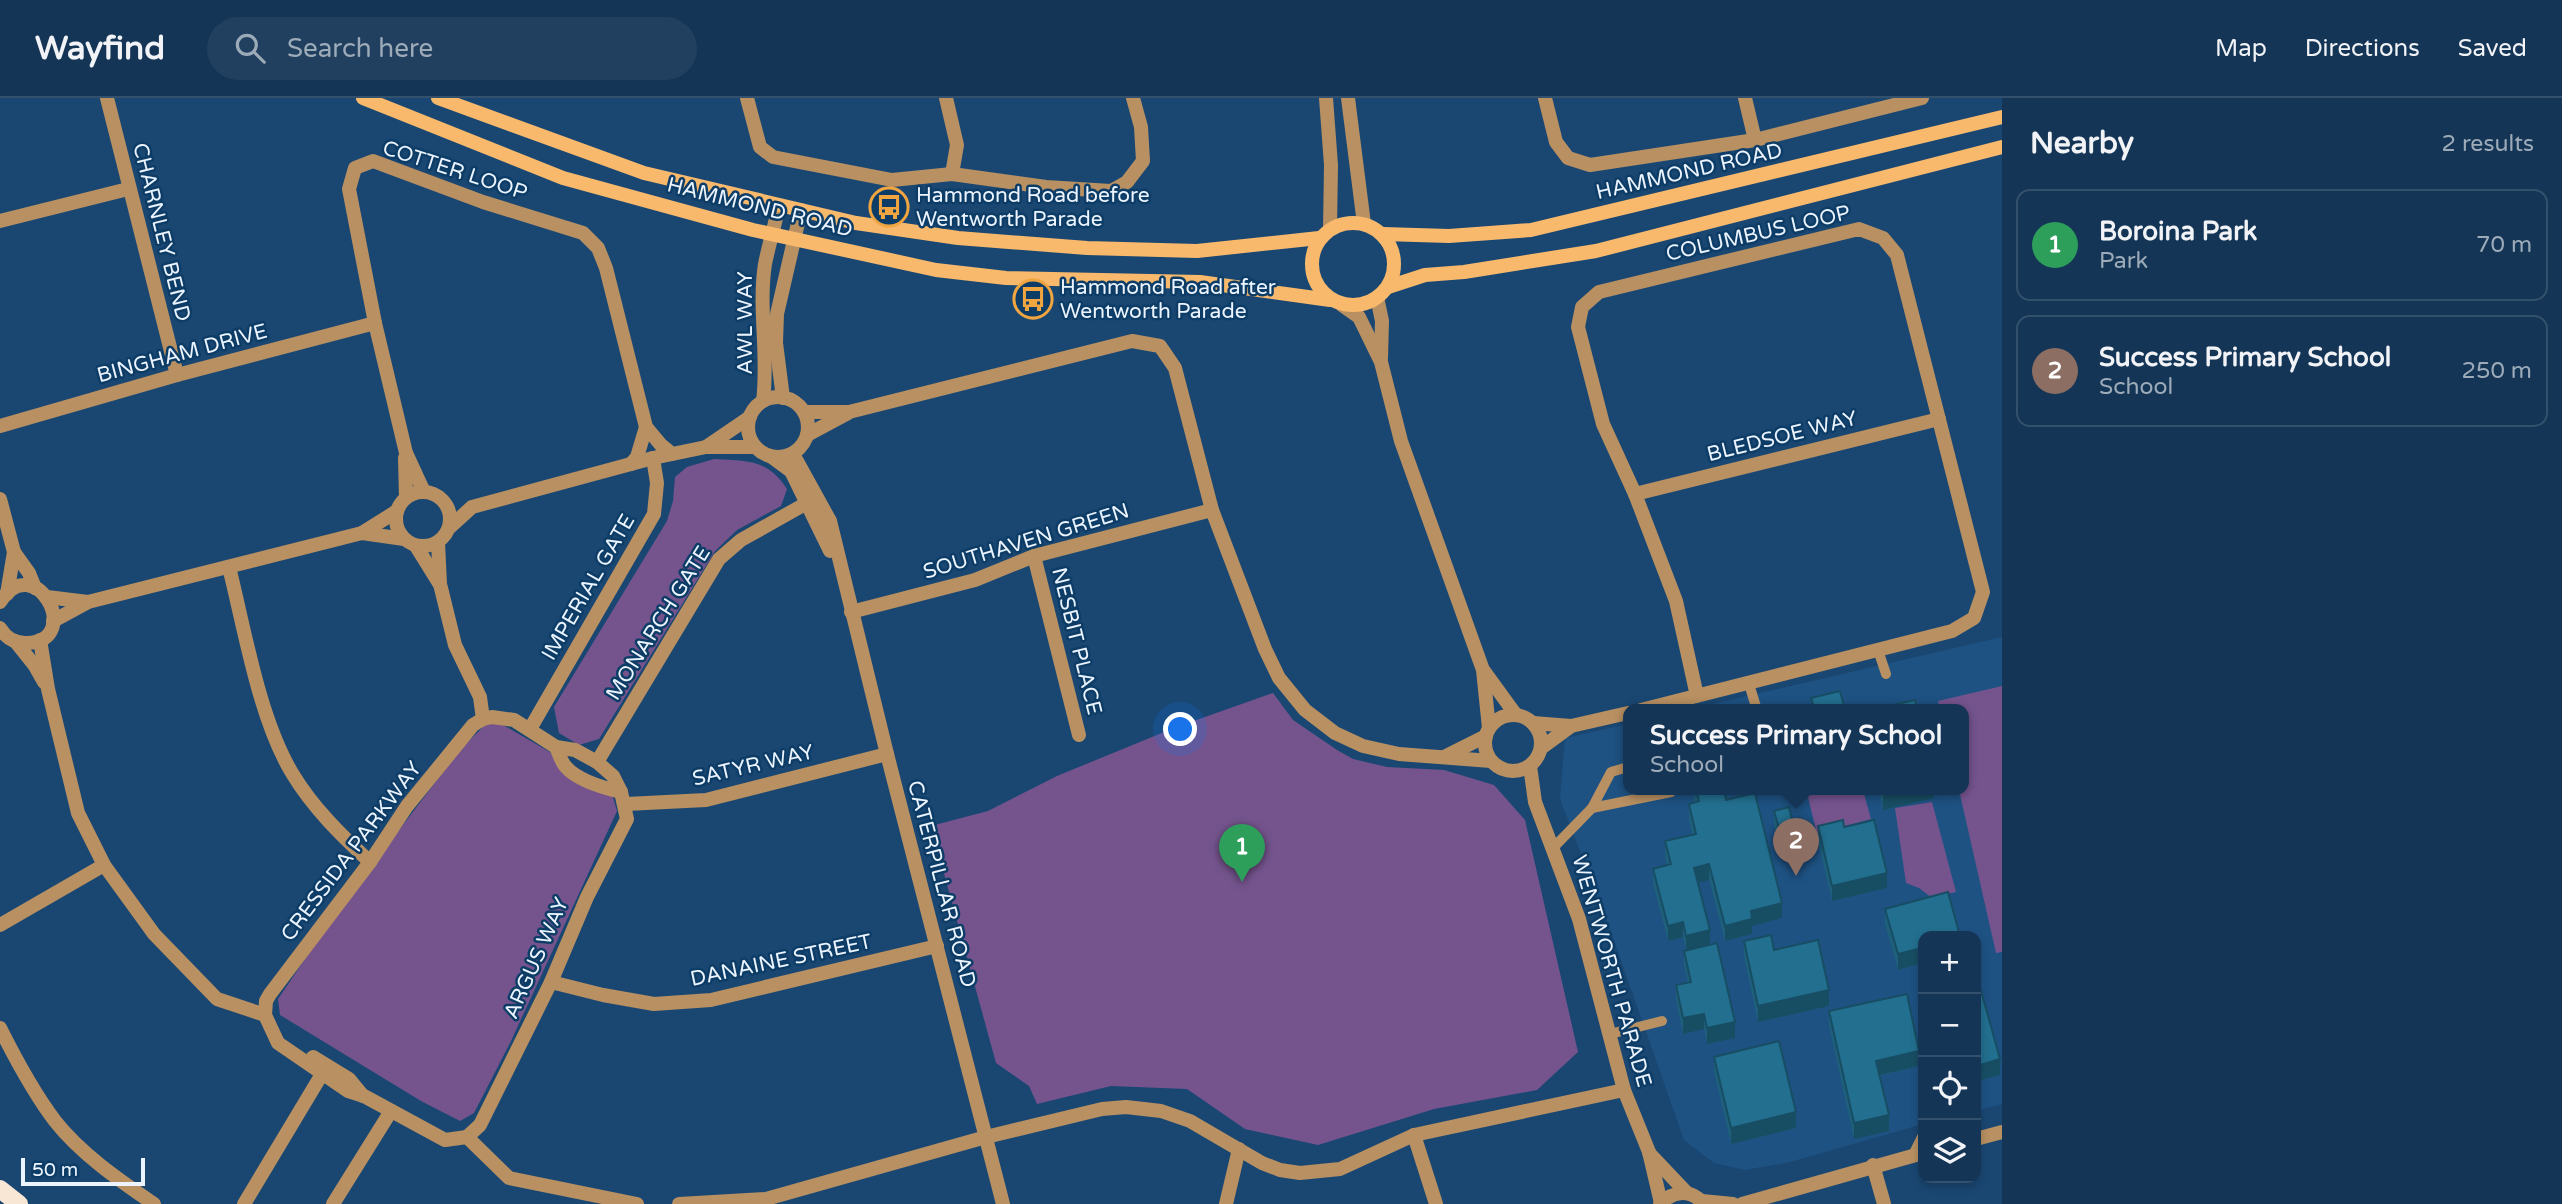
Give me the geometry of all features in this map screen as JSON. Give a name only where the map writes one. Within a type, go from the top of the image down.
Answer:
[{"type":"main road","name":"HAMMOND ROAD","points":[[363,98],[563,178],[774,234],[936,270],[1006,278],[1200,282],[1363,304],[1388,287],[1425,275],[1464,272],[1596,251],[2002,147]]},
{"type":"main road","name":"HAMMOND ROAD","points":[[438,98],[644,173],[856,223],[958,238],[1087,248],[1197,250],[1325,234],[1343,223],[1364,224],[1382,234],[1449,236],[1531,230],[2002,117]]},
{"type":"main road","points":[[1325,234],[1311,257],[1311,272],[1317,286],[1336,302]]},
{"type":"main road","points":[[1382,234],[1394,254],[1394,271],[1388,287]]},
{"type":"main road","points":[[0,1189],[19,1204]]},
{"type":"street","name":"CHARNLEY BEND","points":[[107,98],[177,375]]},
{"type":"street","points":[[747,98],[760,147],[773,157],[891,180],[951,174],[1046,187],[1111,191],[1127,182],[1143,161],[1141,127],[1133,98]]},
{"type":"street","points":[[946,98],[957,145],[951,174]]},
{"type":"street","points":[[1325,98],[1331,165],[1325,234]]},
{"type":"street","points":[[1348,98],[1364,224]]},
{"type":"street","points":[[1545,98],[1556,142],[1568,158],[1590,165],[1755,140],[1922,98]]},
{"type":"street","points":[[1745,98],[1755,140]]},
{"type":"street","name":"COTTER LOOP","points":[[424,492],[406,453],[375,323],[349,189],[355,168],[373,162],[483,202],[583,233],[598,248],[606,268],[646,427],[672,454]]},
{"type":"street","points":[[0,221],[128,189]]},
{"type":"street","name":"AWL WAY","points":[[763,401],[767,374],[765,265],[779,205]]},
{"type":"street","name":"AWL WAY","points":[[783,398],[776,343],[777,313],[802,210]]},
{"type":"street","name":"COLUMBUS LOOP","points":[[1664,704],[1749,684],[1952,631],[1974,618],[1983,593],[1897,255],[1884,238],[1859,229],[1599,292],[1582,307],[1578,327],[1603,424],[1635,494],[1676,601],[1697,696]]},
{"type":"street","points":[[1377,297],[1382,321],[1381,362]]},
{"type":"street","points":[[1336,302],[1359,317],[1381,362],[1401,441],[1483,670],[1487,753],[1496,766],[1510,771],[1530,766],[1541,748],[1538,730],[1533,723]]},
{"type":"street","name":"BINGHAM DRIVE","points":[[0,426],[177,375],[375,323]]},
{"type":"street","points":[[804,412],[849,412],[1132,341],[1160,346],[1175,368],[1212,510],[1279,678],[1305,710],[1335,733],[1363,746],[1399,754],[1491,761]]},
{"type":"street","points":[[362,533],[431,546],[472,507],[653,458],[706,447],[755,447],[772,457],[786,457],[799,449],[807,435],[804,412],[792,400],[773,398],[763,401],[750,417],[706,447]]},
{"type":"street","points":[[807,435],[849,412]]},
{"type":"street","points":[[750,417],[748,433],[755,447]]},
{"type":"street","name":"BLEDSOE WAY","points":[[1635,494],[1939,419]]},
{"type":"street","points":[[631,464],[637,457],[646,427]]},
{"type":"street","name":"COTTER LOOP","points":[[406,453],[406,497]]},
{"type":"street","name":"CATERPILLAR ROAD","points":[[793,454],[830,521],[1003,1204]]},
{"type":"street","name":"CATERPILLAR ROAD","points":[[772,457],[791,471],[842,574]]},
{"type":"street","name":"IMPERIAL GATE","points":[[530,729],[654,514],[657,483],[653,458]]},
{"type":"street","points":[[53,621],[88,602],[362,533],[397,511],[406,497],[424,492],[472,507]]},
{"type":"street","points":[[0,499],[14,552],[54,612],[51,628],[40,640],[32,643],[15,641]]},
{"type":"street","points":[[441,499],[449,511],[450,527]]},
{"type":"street","name":"MONARCH GATE","points":[[597,762],[719,559],[741,540],[807,503]]},
{"type":"street","name":"SOUTHAVEN GREEN","points":[[851,612],[975,580],[1034,556],[1212,510]]},
{"type":"street","points":[[397,511],[396,526],[440,584]]},
{"type":"street","points":[[438,542],[440,584],[455,645],[480,697],[483,719],[492,717],[514,720],[556,747],[575,750],[597,762],[612,776],[624,798]]},
{"type":"street","points":[[3,598],[14,552]]},
{"type":"street","name":"NESBIT PLACE","points":[[1034,556],[1079,735]]},
{"type":"street","points":[[229,568],[268,721],[292,772],[329,824],[370,862]]},
{"type":"street","points":[[3,598],[20,587],[88,602]]},
{"type":"street","points":[[1,630],[15,641],[48,689]]},
{"type":"street","points":[[40,640],[48,689],[78,813],[104,865],[154,934],[217,999],[265,1015],[278,1043],[348,1091],[364,1096],[445,1140],[467,1137],[509,1178],[637,1204]]},
{"type":"street","points":[[1483,670],[1516,715],[1533,723],[1572,726],[1623,714]]},
{"type":"street","points":[[1443,757],[1487,732],[1500,718],[1516,715]]},
{"type":"street","name":"CRESSIDA PARKWAY","points":[[265,1015],[266,1001],[270,994],[370,862],[407,806],[473,725],[483,719]]},
{"type":"street","points":[[1541,748],[1572,726]]},
{"type":"street","points":[[556,747],[565,766],[574,773],[624,798]]},
{"type":"street","name":"SATYR WAY","points":[[624,798],[706,800],[887,754]]},
{"type":"street","name":"WENTWORTH PARADE","points":[[1530,766],[1535,802],[1579,919],[1624,1090],[1648,1152],[1660,1204]]},
{"type":"street","name":"WENTWORTH PARADE","points":[[1510,771],[1535,802]]},
{"type":"street","name":"ARGUS WAY","points":[[467,1137],[480,1125],[551,982],[587,897],[627,820],[624,798]]},
{"type":"street","points":[[0,925],[104,865]]},
{"type":"street","name":"DANAINE STREET","points":[[551,982],[654,1004],[711,1000],[937,946]]},
{"type":"street","points":[[0,1028],[24,1076],[56,1122],[110,1173],[154,1204]]},
{"type":"street","points":[[271,1030],[349,1079],[364,1096]]},
{"type":"street","points":[[244,1204],[322,1074]]},
{"type":"street","points":[[679,1204],[766,1199],[986,1137],[1102,1109],[1147,1108],[1190,1121],[1262,1163],[1280,1170],[1300,1172],[1340,1169],[1414,1135],[1624,1090]]},
{"type":"street","points":[[333,1204],[391,1111]]},
{"type":"street","points":[[1981,1138],[2002,1132]]},
{"type":"street","points":[[1414,1135],[1436,1204]]},
{"type":"street","points":[[1226,1204],[1239,1149]]},
{"type":"street","name":"WENTWORTH PARADE","points":[[1648,1152],[1686,1192],[1703,1203]]},
{"type":"street","points":[[1742,1204],[1918,1154]]},
{"type":"street","points":[[1873,1165],[1884,1204]]},
{"type":"street","points":[[1660,1204],[1668,1197],[1686,1192]]},
{"type":"street","points":[[1703,1203],[1733,1204]]},
{"type":"lane","points":[[1878,650],[1886,674]]},
{"type":"lane","points":[[1749,684],[1754,704]]},
{"type":"lane","points":[[1554,847],[1592,808],[1611,772],[1623,768]]},
{"type":"lane","points":[[1592,808],[1659,795]]},
{"type":"lane","points":[[1610,1034],[1662,1021]]},
{"type":"shaded area","points":[[714,459],[756,463],[772,472],[787,489],[781,506],[737,530],[715,551],[599,739],[579,745],[559,733],[554,707],[667,521],[673,501],[675,477],[687,467]]},
{"type":"shaded area","points":[[2002,637],[2002,1104],[1981,1110],[1981,931],[1918,931],[1918,1125],[1790,1162],[1745,1170],[1714,1163],[1684,1140],[1610,929],[1560,799],[1565,738],[1623,725],[1623,795],[1969,795],[1969,704],[1713,704]]},
{"type":"shaded area","points":[[2002,686],[2002,952],[1996,953],[1960,795],[1969,795],[1969,704],[1939,704],[1938,701]]},
{"type":"shaded area","points":[[1273,693],[1293,720],[1353,759],[1387,767],[1444,770],[1494,785],[1525,820],[1578,1052],[1537,1090],[1434,1109],[1318,1145],[1245,1129],[1187,1089],[1111,1086],[1037,1104],[1029,1086],[996,1063],[931,826],[988,811],[1057,776],[1174,728]]},
{"type":"shaded area","points":[[498,722],[610,787],[617,811],[511,1041],[474,1113],[460,1121],[421,1101],[280,1015],[278,999],[335,915],[459,751],[485,725]]},
{"type":"shaded area","points":[[1807,795],[1864,795],[1871,819],[1817,834]]},
{"type":"shaded area","points":[[1932,802],[1956,892],[1931,897],[1906,883],[1895,808]]},
{"type":"building","points":[[1840,691],[1843,704],[1813,704],[1811,698]]},
{"type":"building","points":[[1915,700],[1916,704],[1897,704]]},
{"type":"building","points":[[1697,795],[1725,795],[1726,800],[1755,795],[1782,903],[1751,911],[1752,919],[1725,926],[1709,864],[1694,868],[1710,930],[1686,936],[1683,922],[1668,926],[1653,869],[1671,864],[1665,841],[1696,834],[1689,804],[1699,801]]},
{"type":"building","points":[[1789,807],[1795,831],[1781,835],[1774,811]]},
{"type":"building","points":[[1843,820],[1844,827],[1874,820],[1887,873],[1832,886],[1818,826]]},
{"type":"building","points":[[1948,892],[1959,931],[1918,931],[1918,949],[1898,954],[1885,909]]},
{"type":"building","points":[[1771,935],[1774,950],[1818,940],[1829,990],[1758,1006],[1744,941]]},
{"type":"building","points":[[1717,943],[1735,1022],[1707,1028],[1704,1014],[1683,1018],[1676,985],[1691,982],[1684,951]]},
{"type":"building","points":[[1981,991],[2000,1059],[1981,1065]]},
{"type":"building","points":[[1907,994],[1918,1051],[1876,1061],[1889,1115],[1854,1123],[1829,1011]]},
{"type":"building","points":[[1779,1041],[1796,1112],[1731,1128],[1714,1057]]},
{"type":"place","name":"Hammond Road before Wentworth Parade","points":[[889,207]]},
{"type":"place","name":"Hammond Road after Wentworth Parade","points":[[1033,299]]},
{"type":"place","name":"Success Primary School","points":[[1796,876]]},
{"type":"place","name":"Boroina Park","points":[[1242,882]]}]
